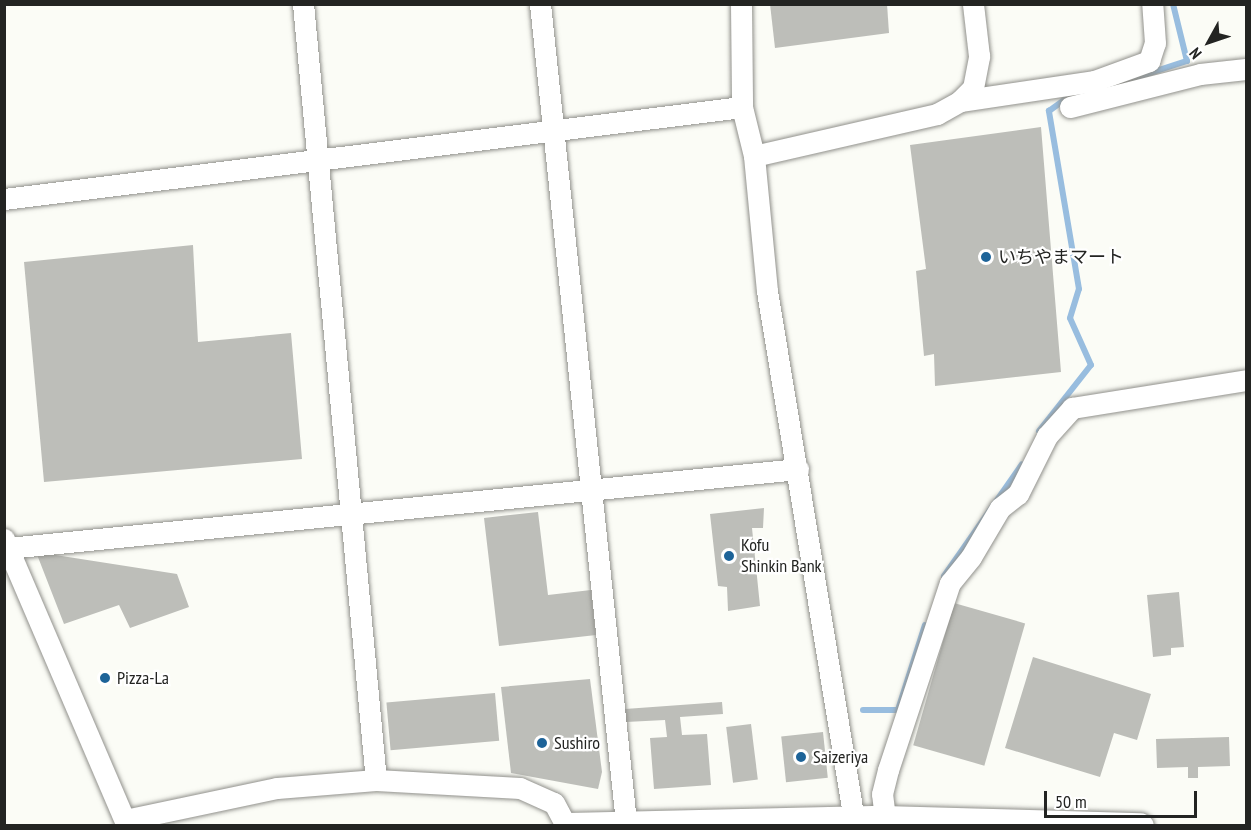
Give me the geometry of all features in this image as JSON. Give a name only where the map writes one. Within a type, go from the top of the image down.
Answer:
[{"type":"main road","points":[[567,825],[626,822],[885,822],[1140,825]]},
{"type":"street","points":[[303,4],[376,780]]},
{"type":"street","points":[[540,4],[589,490],[626,822]]},
{"type":"street","points":[[741,4],[742,107],[754,156],[767,291],[855,823]]},
{"type":"street","points":[[754,156],[937,114],[960,100],[973,88],[979,56],[972,4]]},
{"type":"street","points":[[960,100],[1094,81],[1149,61],[1155,43],[1152,4]]},
{"type":"street","points":[[1070,106],[1200,74],[1246,69]]},
{"type":"street","points":[[4,199],[742,107]]},
{"type":"street","points":[[885,822],[882,794],[888,771],[950,584],[971,557],[1000,508],[1018,494],[1047,436],[1072,408],[1246,380]]},
{"type":"street","points":[[567,825],[554,803],[520,788],[376,780],[277,788],[126,823],[6,544],[351,514],[798,470]]},
{"type":"building","points":[[770,4],[887,4],[889,33],[775,48]]},
{"type":"building","points":[[1041,127],[1061,372],[935,386],[934,354],[924,356],[916,271],[926,269],[910,145]]},
{"type":"building","points":[[193,245],[198,342],[291,333],[302,459],[44,482],[24,262]]},
{"type":"building","points":[[764,508],[763,528],[752,528],[760,606],[728,611],[727,587],[718,586],[710,514]]},
{"type":"building","points":[[538,512],[548,595],[591,590],[596,635],[499,646],[484,518]]},
{"type":"building","points":[[36,552],[177,574],[189,607],[130,628],[119,605],[64,624]]},
{"type":"building","points":[[1179,592],[1184,647],[1171,648],[1171,655],[1153,657],[1147,595]]},
{"type":"building","points":[[954,603],[1025,623],[984,766],[913,745]]},
{"type":"building","points":[[1033,657],[1151,694],[1137,740],[1114,733],[1100,777],[1005,748]]},
{"type":"building","points":[[590,679],[602,772],[598,789],[511,773],[501,687]]},
{"type":"building","points":[[495,693],[499,741],[391,750],[386,702]]},
{"type":"building","points":[[722,702],[723,714],[680,717],[682,735],[707,734],[711,785],[654,789],[650,738],[667,737],[665,720],[626,722],[625,709]]},
{"type":"building","points":[[751,724],[758,780],[733,783],[726,727]]},
{"type":"building","points":[[823,732],[828,778],[786,782],[781,736]]},
{"type":"building","points":[[1229,737],[1230,766],[1198,767],[1198,778],[1188,778],[1188,767],[1157,768],[1156,739]]},
{"type":"waterway","points":[[1110,86],[1187,61],[1173,4]]},
{"type":"waterway","points":[[1039,431],[1091,365],[1070,318],[1079,289],[1049,111],[1068,97]]},
{"type":"waterway","points":[[944,576],[1022,464]]},
{"type":"waterway","points":[[863,710],[898,710],[925,625]]},
{"type":"place","name":"いちやまマート","points":[[986,257]]},
{"type":"place","name":"Kofu Shinkin Bank","points":[[729,556]]},
{"type":"place","name":"Pizza-La","points":[[105,678]]},
{"type":"place","name":"Sushiro","points":[[542,743]]},
{"type":"place","name":"Saizeriya","points":[[801,757]]}]
